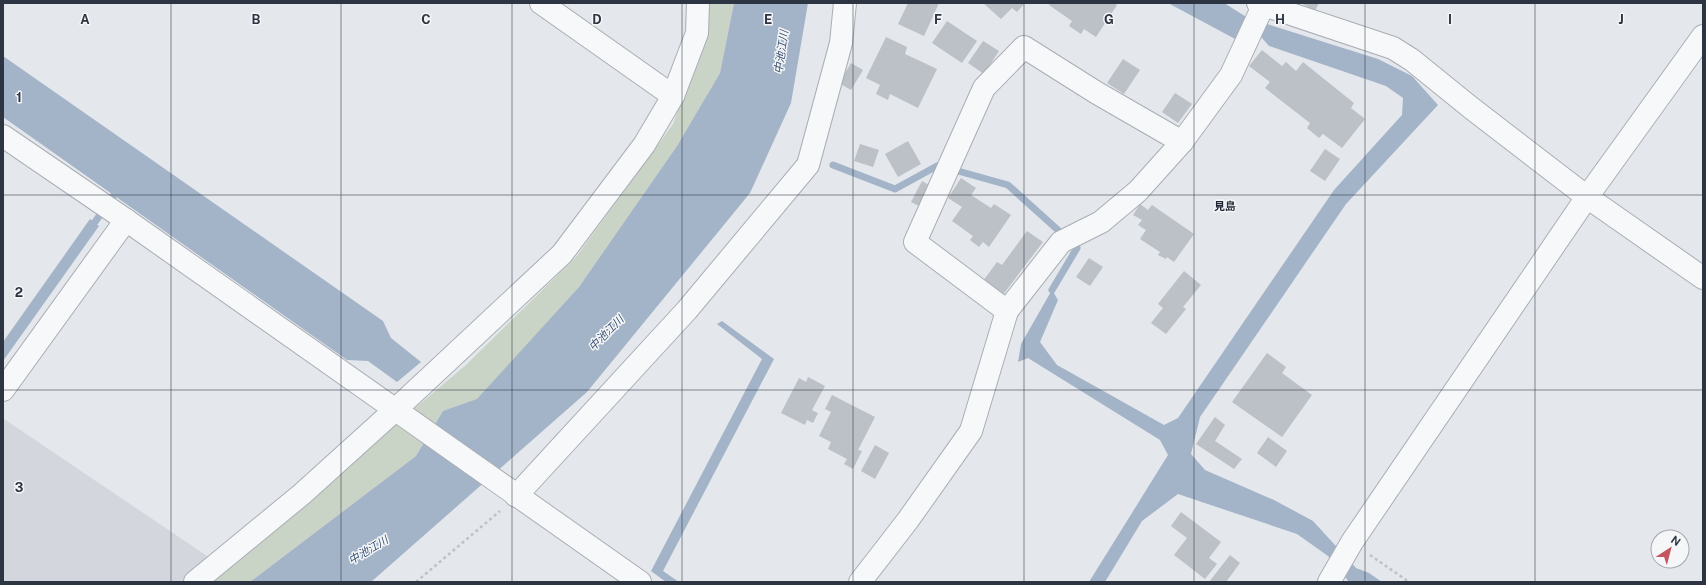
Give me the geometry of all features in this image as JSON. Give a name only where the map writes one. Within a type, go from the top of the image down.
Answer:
[{"type":"street","points":[[541,3],[673,96]]},
{"type":"street","points":[[195,582],[400,414],[562,254],[644,146],[673,96],[697,33],[698,3]]},
{"type":"street","points":[[512,493],[687,310],[808,165],[841,43],[845,3]]},
{"type":"street","points":[[860,582],[908,520],[971,432],[1007,311],[1061,242],[1101,222],[1138,191],[1182,142],[1231,75],[1257,15],[1393,48],[1412,60],[1470,107],[1588,197],[1703,278]]},
{"type":"street","points":[[1340,562],[1588,197],[1703,36]]},
{"type":"street","points":[[1007,311],[915,242],[984,88],[1024,47],[1096,94],[1182,142]]},
{"type":"street","points":[[3,136],[126,220],[640,582]]},
{"type":"street","points":[[3,390],[126,220]]},
{"type":"path","points":[[416,582],[512,493]]},
{"type":"path","points":[[1340,562],[1409,582]]},
{"type":"shaded area","points":[[4,419],[210,558],[181,582],[3,582]]},
{"type":"green space","points":[[709,3],[734,3],[720,73],[677,146],[579,287],[477,400],[443,411],[416,456],[250,582],[209,582],[466,365],[576,257],[673,124],[707,33]]},
{"type":"water","name":"中池江川","points":[[734,3],[808,3],[791,103],[750,193],[587,392],[371,582],[250,582],[416,456],[443,411],[477,399],[579,287],[677,146],[720,73]]},
{"type":"water","points":[[1168,3],[1224,3],[1248,18],[1378,59],[1412,76],[1438,105],[1346,204],[1200,417],[1191,454],[1205,470],[1274,500],[1313,521],[1356,568],[1369,573],[1382,582],[1349,582],[1328,556],[1297,534],[1178,494],[1142,521],[1105,582],[1089,582],[1168,455],[1160,440],[1028,358],[1018,362],[1021,344],[1052,290],[1058,300],[1040,342],[1057,365],[1164,425],[1178,418],[1334,190],[1402,115],[1403,98],[1386,86],[1269,46],[1256,31],[1237,40]]},
{"type":"water","points":[[3,56],[383,321],[391,338],[421,362],[397,382],[368,361],[347,360],[3,117]]},
{"type":"water","points":[[90,219],[99,226],[3,361],[3,342]]},
{"type":"water","points":[[722,321],[774,359],[663,571],[679,582],[666,582],[651,571],[762,359],[717,324]]},
{"type":"building","points":[[908,3],[939,3],[924,36],[898,24]]},
{"type":"building","points":[[983,3],[1025,3],[1017,12],[1012,8],[1001,19]]},
{"type":"building","points":[[1050,3],[1114,3],[1117,5],[1096,37],[1084,29],[1081,34],[1069,26],[1072,21],[1049,5]]},
{"type":"building","points":[[1301,3],[1319,3],[1315,11]]},
{"type":"building","points":[[947,21],[977,41],[962,63],[932,43]]},
{"type":"building","points":[[886,37],[907,47],[905,54],[937,69],[918,108],[890,94],[888,100],[876,94],[880,85],[866,78]]},
{"type":"building","points":[[983,41],[999,51],[984,74],[968,63]]},
{"type":"building","points":[[1262,50],[1282,66],[1286,62],[1296,71],[1303,62],[1354,103],[1351,108],[1365,119],[1342,148],[1323,134],[1319,138],[1307,128],[1310,123],[1265,88],[1270,82],[1249,66]]},
{"type":"building","points":[[1123,59],[1140,70],[1124,94],[1107,83]]},
{"type":"building","points":[[851,63],[863,70],[851,90],[839,83]]},
{"type":"building","points":[[1175,93],[1192,104],[1178,123],[1162,112]]},
{"type":"building","points":[[908,141],[921,164],[898,177],[885,154]]},
{"type":"building","points":[[860,144],[879,150],[873,167],[854,161]]},
{"type":"building","points":[[1325,149],[1340,159],[1325,181],[1310,171]]},
{"type":"building","points":[[961,178],[976,188],[971,195],[991,208],[994,204],[1011,215],[989,247],[983,242],[979,247],[970,240],[973,236],[952,221],[962,207],[948,198]]},
{"type":"building","points":[[922,181],[934,188],[923,208],[911,202]]},
{"type":"building","points":[[1140,204],[1148,210],[1152,205],[1194,234],[1174,262],[1167,257],[1166,259],[1158,255],[1160,252],[1140,239],[1146,230],[1138,225],[1142,220],[1133,215]]},
{"type":"building","points":[[1027,231],[1043,242],[1002,296],[983,281],[997,262],[1002,265]]},
{"type":"building","points":[[1089,258],[1103,267],[1090,286],[1076,277]]},
{"type":"building","points":[[1184,271],[1201,285],[1183,307],[1186,309],[1166,334],[1151,323],[1163,308],[1158,304]]},
{"type":"building","points":[[1267,353],[1286,367],[1282,373],[1312,395],[1282,437],[1232,402]]},
{"type":"building","points":[[808,377],[825,386],[812,410],[818,413],[813,423],[807,420],[805,425],[781,413],[799,378],[806,382]]},
{"type":"building","points":[[832,395],[875,417],[858,450],[862,451],[853,469],[844,464],[847,459],[828,449],[831,442],[819,436],[831,412],[825,409]]},
{"type":"building","points":[[1215,417],[1225,425],[1215,441],[1242,459],[1234,469],[1196,444]]},
{"type":"building","points":[[1268,437],[1287,451],[1276,467],[1257,453]]},
{"type":"building","points":[[875,445],[889,453],[875,479],[861,471]]},
{"type":"building","points":[[1181,512],[1221,542],[1209,558],[1217,564],[1205,579],[1174,555],[1187,538],[1171,526]]},
{"type":"building","points":[[1230,555],[1240,563],[1226,582],[1209,582]]},
{"type":"waterway","points":[[833,165],[895,189],[937,166]]},
{"type":"waterway","points":[[958,171],[1008,185],[1059,231]]},
{"type":"waterway","points":[[95,222],[114,195]]},
{"type":"waterway","points":[[1052,290],[1077,248]]},
{"type":"district","name":"見島","points":[[1225,206]]}]
